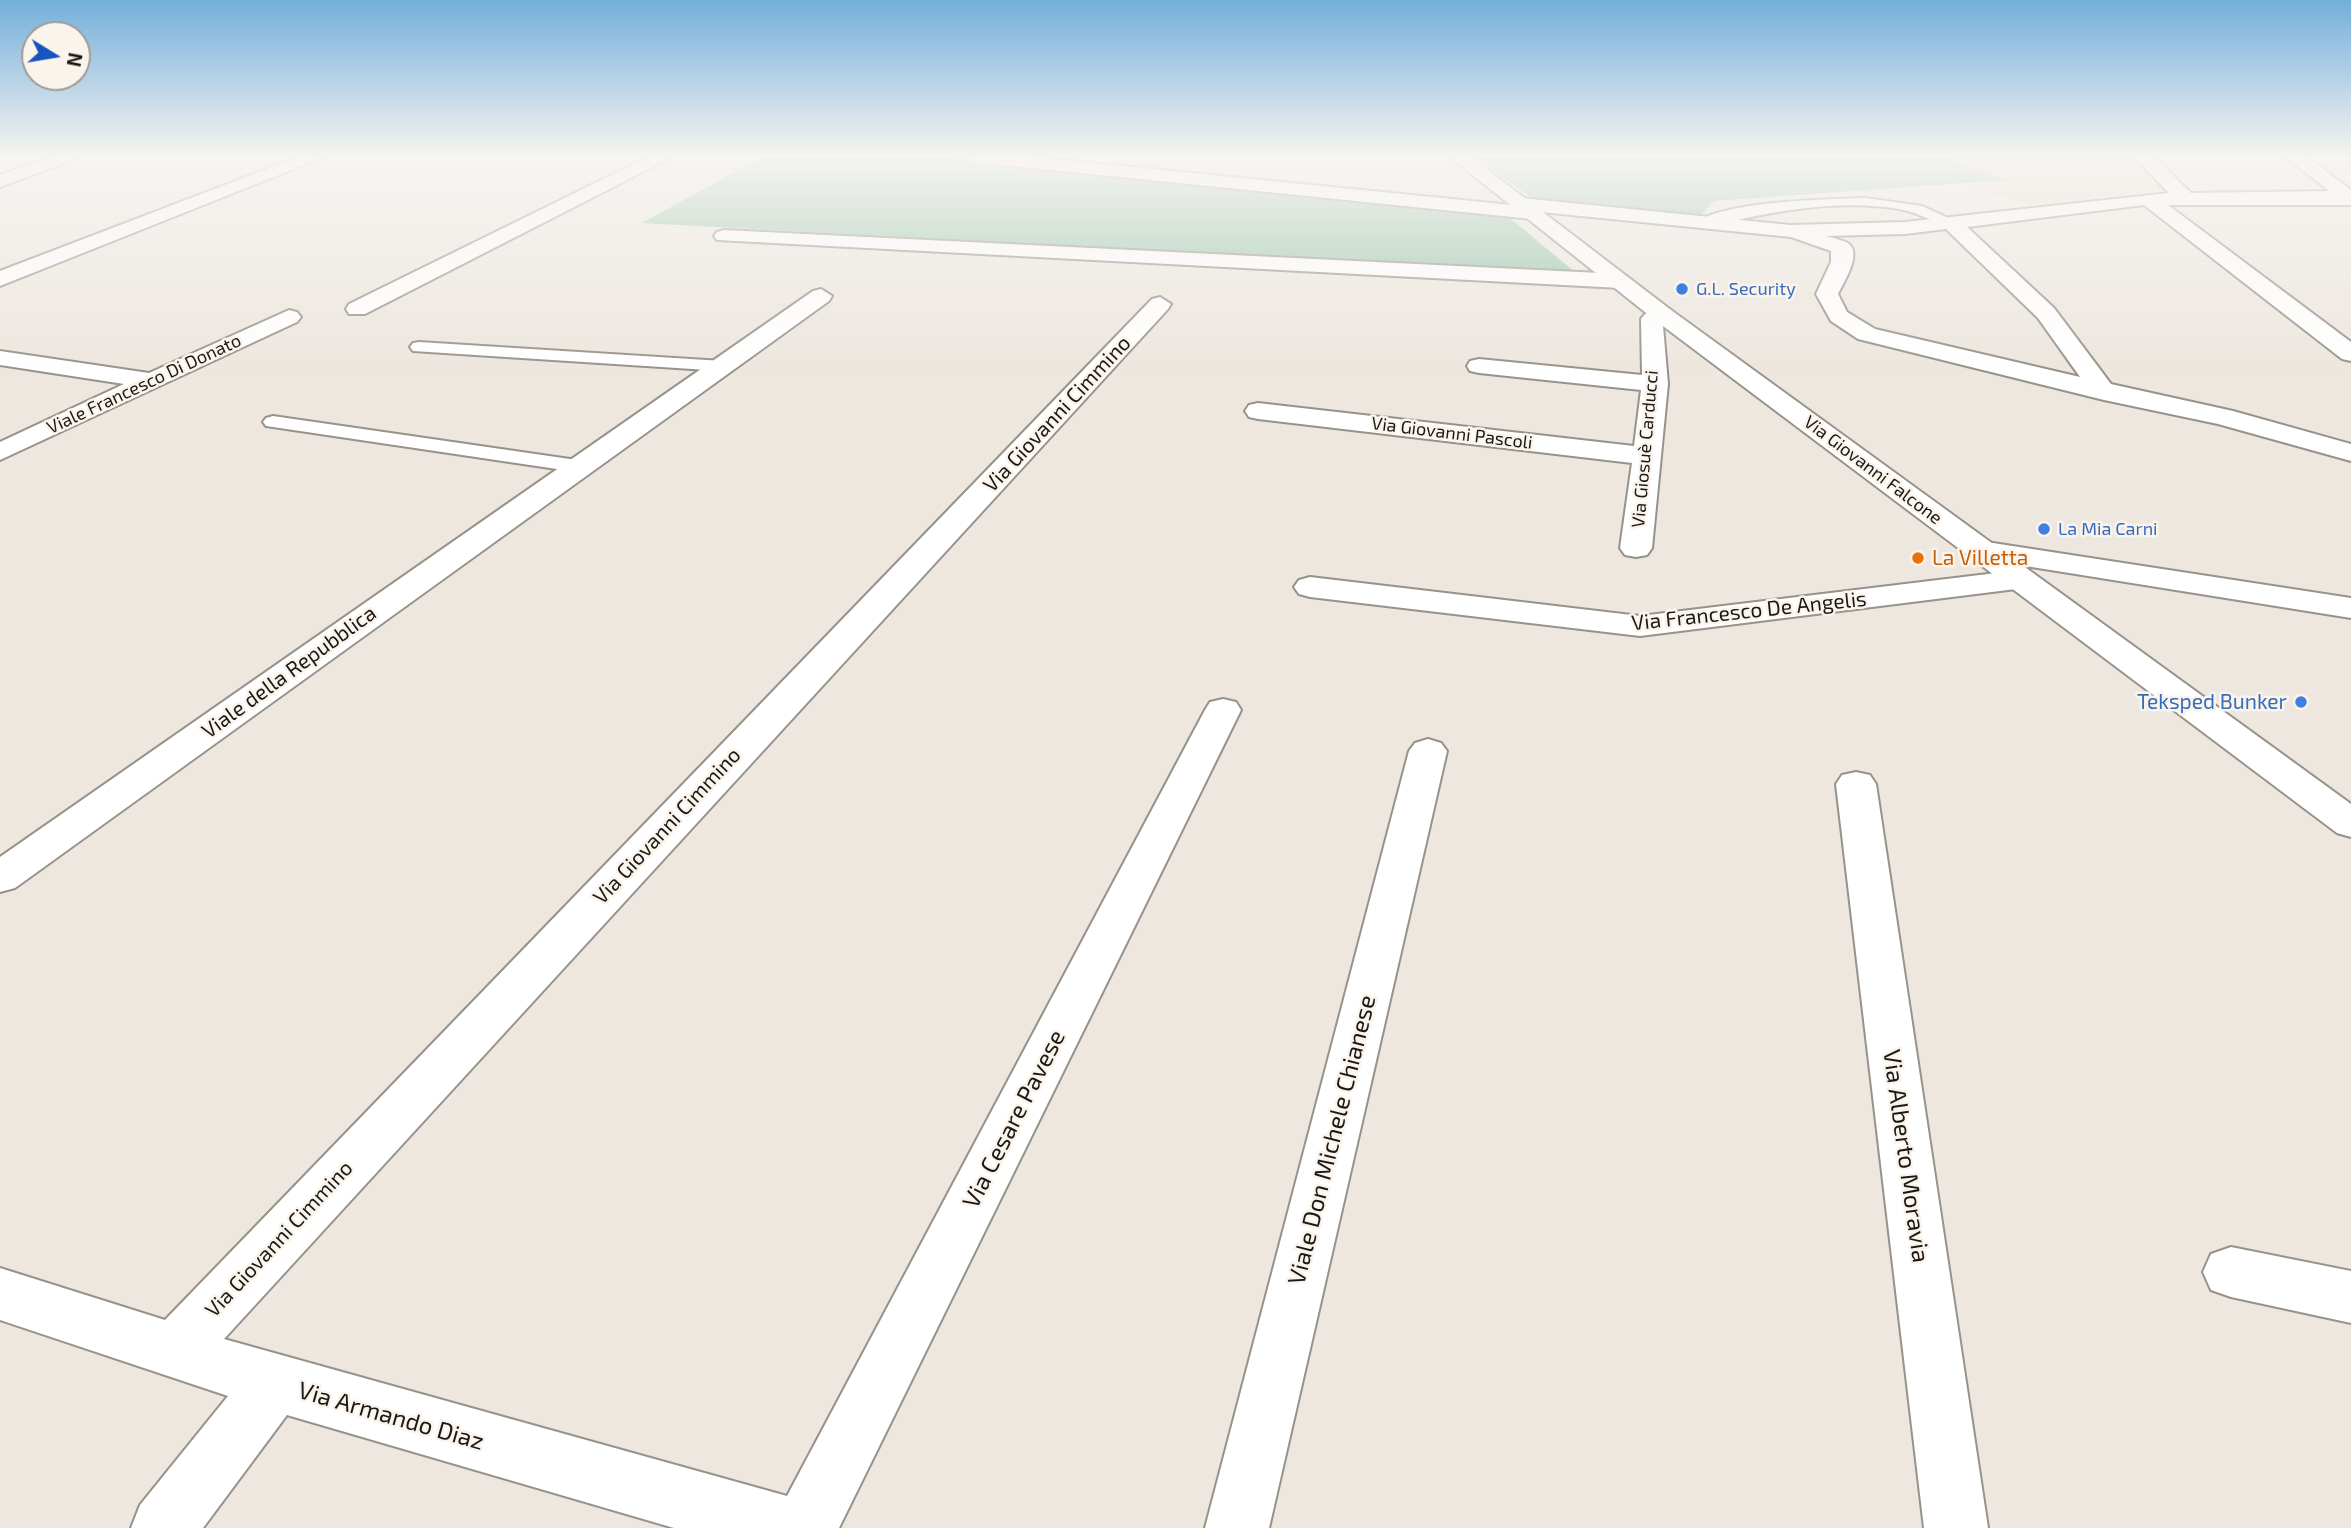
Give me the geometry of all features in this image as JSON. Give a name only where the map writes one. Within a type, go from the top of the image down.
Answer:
[{"type":"street","points":[[0,279],[131,228]]},
{"type":"street","points":[[357,309],[519,228]]},
{"type":"street","name":"Via Giovanni Falcone","points":[[1551,228],[1663,315],[2351,824]]},
{"type":"street","points":[[1756,228],[1790,231],[1893,228]]},
{"type":"street","points":[[1957,228],[2046,313],[2104,392]]},
{"type":"street","points":[[2186,228],[2351,354]]},
{"type":"street","points":[[1790,231],[1841,248],[1842,262],[1827,294],[1833,312],[1851,329],[1902,345],[2224,417],[2351,453]]},
{"type":"street","points":[[724,236],[1620,281]]},
{"type":"street","name":"Viale della Repubblica","points":[[0,878],[577,466],[821,296]]},
{"type":"street","name":"Via Giovanni Cimmino","points":[[176,1349],[1160,304]]},
{"type":"street","name":"Via Giosuè Carducci","points":[[1636,548],[1655,384],[1651,326],[1653,319],[1663,315]]},
{"type":"street","name":"Viale Francesco Di Donato","points":[[0,452],[289,317]]},
{"type":"street","points":[[0,358],[153,381]]},
{"type":"street","points":[[1479,366],[1655,384]]},
{"type":"street","name":"Via Giovanni Pascoli","points":[[1258,411],[1646,456]]},
{"type":"street","points":[[1980,550],[2351,608]]},
{"type":"street","name":"Via Francesco De Angelis","points":[[1310,587],[1640,626],[2021,580]]},
{"type":"street","name":"Via Cesare Pavese","points":[[805,1528],[1223,710]]},
{"type":"street","name":"Viale Don Michele Chianese","points":[[1237,1528],[1428,751]]},
{"type":"street","name":"Via Alberto Moravia","points":[[1856,784],[1956,1528]]},
{"type":"street","points":[[2231,1272],[2351,1297]]},
{"type":"street","name":"Via Armando Diaz","points":[[0,1294],[275,1383],[785,1528]]},
{"type":"street","points":[[163,1528],[275,1383]]},
{"type":"lane","points":[[419,347],[723,366]]},
{"type":"lane","points":[[273,422],[577,466]]},
{"type":"green space","points":[[739,228],[1522,228],[1577,274]]},
{"type":"place","name":"G.L. Security","points":[[1682,289]]},
{"type":"place","name":"La Mia Carni","points":[[2044,529]]},
{"type":"place","name":"La Villetta","points":[[1918,558]]},
{"type":"place","name":"Teksped Bunker","points":[[2301,702]]}]
